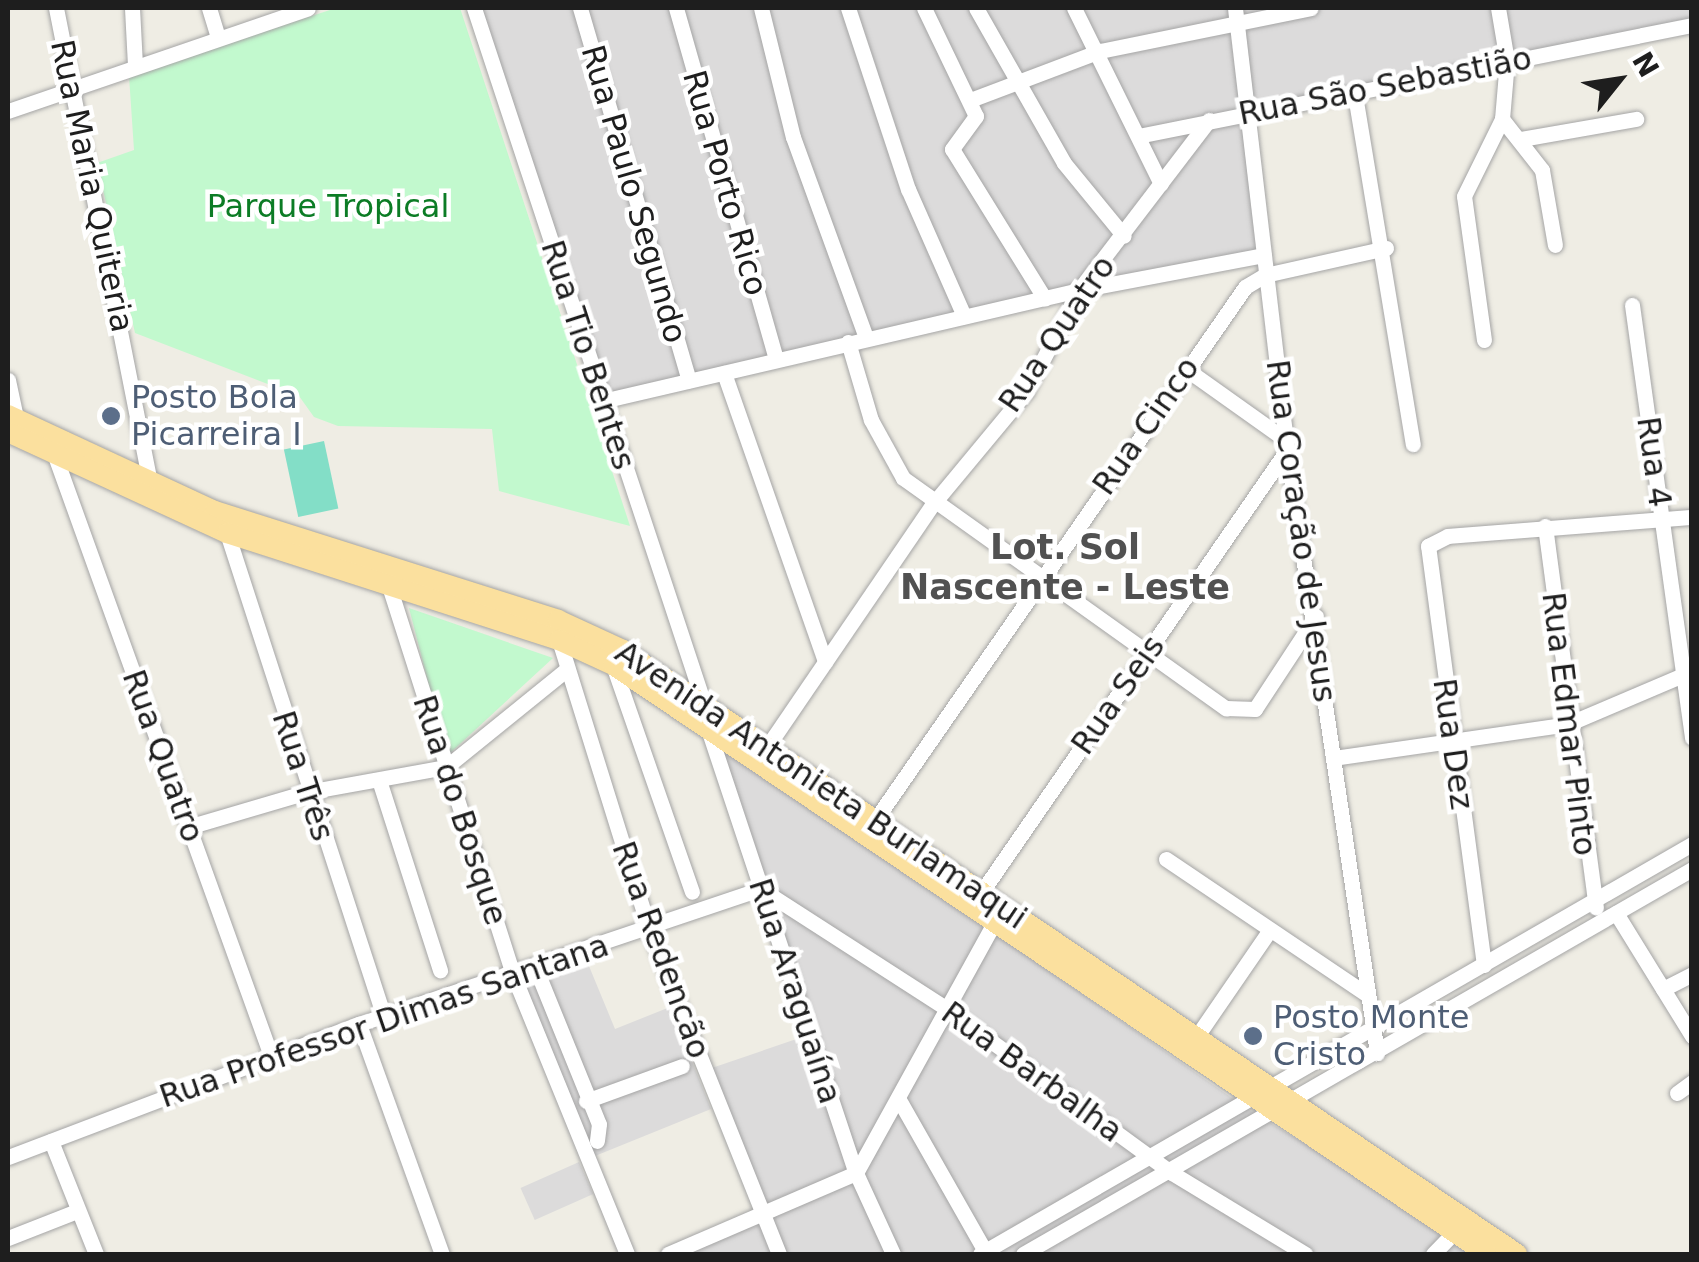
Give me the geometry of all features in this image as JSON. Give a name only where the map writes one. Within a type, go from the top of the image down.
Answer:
[{"type":"main road","name":"Avenida Antonieta Burlamaqui","points":[[10,422],[55,456],[124,480]]},
{"type":"main road","name":"Avenida Antonieta Burlamaqui","points":[[10,422],[226,534],[389,586],[504,613]]},
{"type":"main road","name":"Avenida Antonieta Burlamaqui","points":[[148,491],[623,650],[704,701],[730,730],[870,827],[995,921],[1197,1036],[1262,1092]]},
{"type":"main road","name":"Avenida Antonieta Burlamaqui","points":[[532,622],[559,640],[614,665],[706,724],[769,744],[870,827],[983,890],[1095,978],[1487,1254]]},
{"type":"main road","points":[[704,701],[706,724]]},
{"type":"main road","name":"Avenida Antonieta Burlamaqui","points":[[1285,1109],[1517,1254]]},
{"type":"street","name":"Rua Maria Quiteria","points":[[56,8],[148,491]]},
{"type":"street","points":[[132,8],[134,66]]},
{"type":"street","points":[[209,8],[218,38]]},
{"type":"street","points":[[8,111],[308,8]]},
{"type":"street","name":"Rua Tio Bentes","points":[[474,8],[704,701]]},
{"type":"street","name":"Rua Paulo Segundo","points":[[580,8],[689,380]]},
{"type":"street","name":"Rua Porto Rico","points":[[676,8],[776,358]]},
{"type":"street","points":[[761,8],[793,137],[866,338]]},
{"type":"street","points":[[848,8],[902,174],[964,316]]},
{"type":"street","points":[[924,8],[970,100],[975,122],[954,140],[954,154],[1044,299]]},
{"type":"street","points":[[977,8],[1064,163],[1124,236]]},
{"type":"street","points":[[1074,8],[1100,52],[1161,184]]},
{"type":"street","points":[[970,100],[1015,77],[1236,15],[1311,8]]},
{"type":"street","points":[[1484,340],[1464,196],[1502,119],[1506,61],[1498,8]]},
{"type":"street","name":"Rua Coração de Jesus","points":[[1236,15],[1287,445],[1316,616],[1377,1053]]},
{"type":"street","name":"Rua São Sebastião","points":[[1138,136],[1692,25]]},
{"type":"street","points":[[1355,94],[1386,248],[1413,444]]},
{"type":"street","points":[[1521,139],[1636,118]]},
{"type":"street","points":[[1502,119],[1521,139],[1547,182],[1555,246]]},
{"type":"street","name":"Rua Quatro","points":[[769,744],[933,504],[1026,392],[1079,290],[1209,120]]},
{"type":"street","points":[[1265,275],[1386,248]]},
{"type":"street","points":[[602,401],[1079,290],[1264,256]]},
{"type":"street","name":"Rua Cinco","points":[[870,827],[1230,305],[1265,275]]},
{"type":"street","name":"Rua 4","points":[[1632,305],[1692,738]]},
{"type":"street","points":[[848,342],[890,465],[933,504],[1037,580],[1145,655],[1244,714],[1316,616]]},
{"type":"street","points":[[1186,370],[1287,445]]},
{"type":"street","points":[[724,373],[825,662]]},
{"type":"street","points":[[8,380],[10,422]]},
{"type":"street","name":"Rua Seis","points":[[983,890],[1287,445]]},
{"type":"street","name":"Rua Quatro","points":[[55,456],[271,1056]]},
{"type":"street","points":[[1544,526],[1662,522],[1692,517]]},
{"type":"street","name":"Rua Dez","points":[[1484,965],[1428,546],[1448,536],[1544,526]]},
{"type":"street","name":"Rua Edmar Pinto","points":[[1544,526],[1592,900],[1663,989],[1692,1036]]},
{"type":"street","name":"Rua Três","points":[[226,534],[307,792],[384,1016]]},
{"type":"street","name":"Rua do Bosque","points":[[389,586],[514,977],[627,1254]]},
{"type":"street","name":"Rua Redencão","points":[[559,640],[649,928],[778,1254]]},
{"type":"street","points":[[614,665],[692,892]]},
{"type":"street","points":[[188,827],[307,792],[446,767],[567,669]]},
{"type":"street","points":[[1333,758],[1568,724],[1686,673]]},
{"type":"street","name":"Rua Araguaína","points":[[706,724],[856,1173],[893,1254]]},
{"type":"street","points":[[379,780],[440,970]]},
{"type":"street","points":[[898,1098],[983,1253],[1374,1031],[1692,844]]},
{"type":"street","points":[[1166,859],[1268,934],[1366,994]]},
{"type":"street","points":[[1023,1254],[1285,1109],[1692,869]]},
{"type":"street","name":"Rua Professor Dimas Santana","points":[[8,1157],[359,1024],[514,977],[761,888]]},
{"type":"street","name":"Rua Barbalha","points":[[761,888],[946,1009],[1149,1157],[1292,1252]]},
{"type":"street","points":[[668,1254],[856,1173],[995,921]]},
{"type":"street","points":[[1197,1036],[1268,934]]},
{"type":"street","points":[[536,969],[586,1100],[599,1124],[597,1142]]},
{"type":"street","points":[[1663,989],[1692,974]]},
{"type":"street","points":[[359,1024],[442,1254]]},
{"type":"street","points":[[586,1100],[682,1066]]},
{"type":"street","points":[[1677,1093],[1692,1082]]},
{"type":"street","points":[[51,1142],[96,1254]]},
{"type":"street","points":[[8,1238],[77,1211]]},
{"type":"street","points":[[1433,1254],[1454,1232]]},
{"type":"shaded area","points":[[470,8],[1229,8],[1266,257],[600,397]]},
{"type":"shaded area","points":[[1235,8],[1691,8],[1692,25],[1248,114]]},
{"type":"shaded area","points":[[713,738],[1255,1114],[1491,1254],[675,1254],[759,1210],[703,1071],[817,1032]]},
{"type":"shaded area","points":[[584,954],[615,1029],[670,1007],[711,1109],[595,1156],[523,979]]},
{"type":"shaded area","points":[[579,1162],[593,1194],[535,1220],[521,1188]]},
{"type":"green space","name":"Parque Tropical","points":[[336,8],[460,8],[630,526],[499,491],[492,429],[338,426],[314,417],[299,396],[135,333],[97,163],[134,150],[129,76]]},
{"type":"green space","points":[[324,441],[338,508],[298,517],[284,450]]},
{"type":"green space","points":[[409,608],[553,658],[447,756]]},
{"type":"place","name":"Posto Bola Picarreira I","points":[[111,416]]},
{"type":"place","name":"Posto Monte Cristo","points":[[1253,1036]]},
{"type":"district","name":"Lot. Sol Nascente - Leste","points":[[1065,567]]}]
